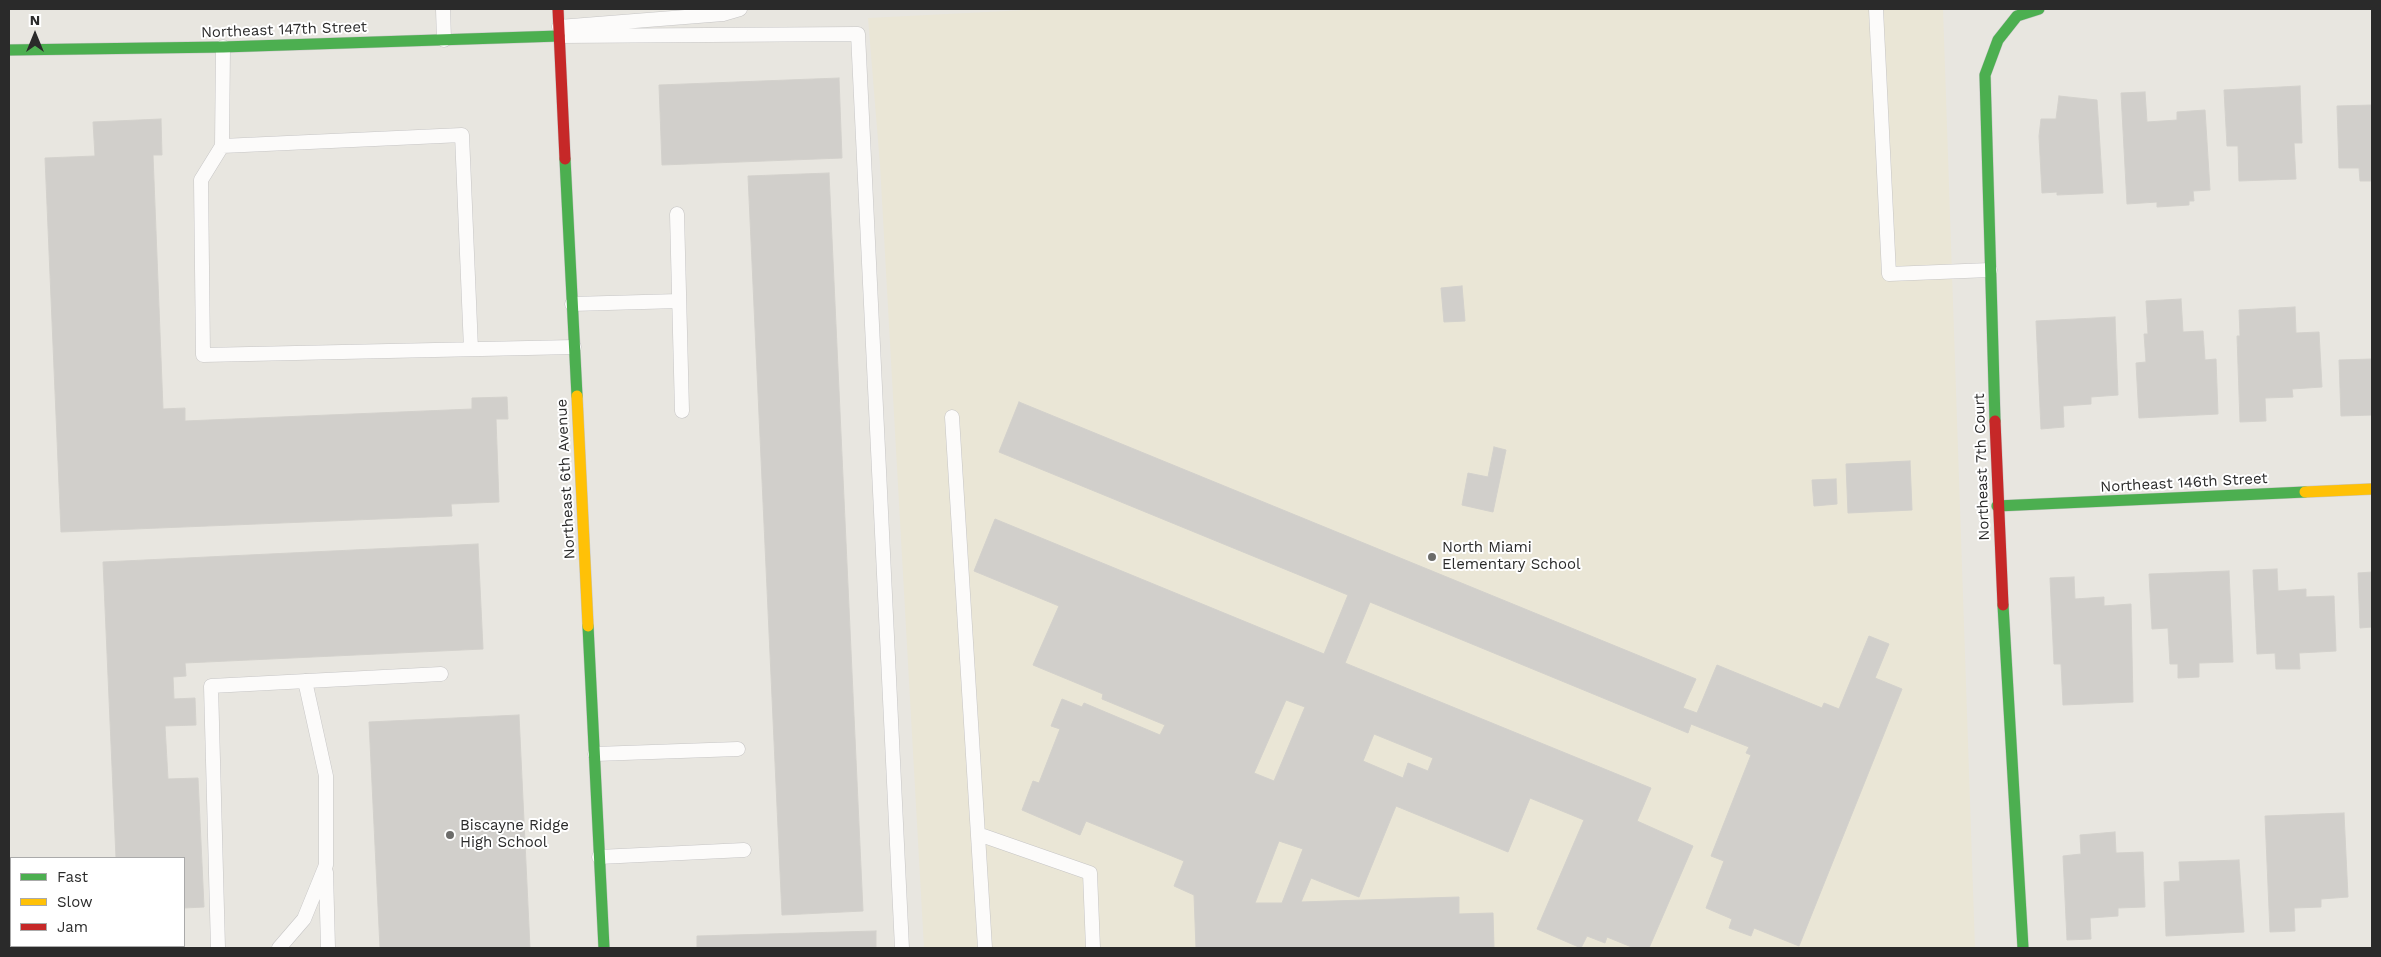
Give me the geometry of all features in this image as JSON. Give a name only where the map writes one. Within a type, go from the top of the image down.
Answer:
[{"type":"street","name":"Northeast 6th Avenue","points":[[558,9],[604,948]]},
{"type":"street","name":"Northeast 7th Court","points":[[2023,948],[1997,506],[1985,75],[1998,40],[2017,16],[2039,9]]},
{"type":"street","name":"Northeast 147th Street","points":[[9,50],[223,47],[444,40],[559,31]]},
{"type":"street","name":"Northeast 146th Street","points":[[1997,506],[2372,489]]},
{"type":"lane","points":[[443,9],[444,40]]},
{"type":"lane","points":[[559,31],[723,14],[740,9]]},
{"type":"lane","points":[[1876,9],[1889,274],[1990,270]]},
{"type":"lane","points":[[559,31],[858,34],[902,948]]},
{"type":"lane","points":[[223,47],[222,146],[201,180],[203,355],[574,347]]},
{"type":"lane","points":[[222,146],[462,135],[471,349]]},
{"type":"lane","points":[[677,214],[682,411]]},
{"type":"lane","points":[[572,304],[679,301]]},
{"type":"lane","points":[[952,417],[985,948]]},
{"type":"lane","points":[[218,948],[211,686],[441,674]]},
{"type":"lane","points":[[304,681],[326,776],[328,948]]},
{"type":"lane","points":[[595,754],[738,749]]},
{"type":"lane","points":[[978,834],[1090,873],[1092,948]]},
{"type":"lane","points":[[599,857],[744,850]]},
{"type":"lane","points":[[279,948],[304,919],[326,865]]},
{"type":"shaded area","name":"North Miami Elementary School","points":[[1046,9],[1943,9],[1975,948],[924,948],[880,165],[868,18]]},
{"type":"building","points":[[839,78],[842,158],[662,165],[659,85]]},
{"type":"building","points":[[2300,86],[2302,143],[2294,143],[2296,179],[2239,181],[2238,146],[2227,146],[2224,90]]},
{"type":"building","points":[[2145,92],[2147,122],[2177,120],[2177,112],[2205,110],[2210,190],[2193,191],[2194,201],[2189,201],[2189,205],[2157,207],[2157,202],[2127,204],[2121,93]]},
{"type":"building","points":[[2059,96],[2097,100],[2103,193],[2057,195],[2057,192],[2042,193],[2039,136],[2041,119],[2056,119]]},
{"type":"building","points":[[2372,105],[2372,181],[2360,181],[2359,168],[2339,168],[2337,106]]},
{"type":"building","points":[[161,119],[162,155],[153,155],[163,409],[185,408],[185,421],[472,409],[472,398],[507,397],[508,419],[496,419],[499,502],[451,504],[452,516],[61,532],[45,158],[95,156],[93,122]]},
{"type":"building","points":[[829,173],[863,911],[782,915],[748,176]]},
{"type":"building","points":[[1462,286],[1465,321],[1444,322],[1441,288]]},
{"type":"building","points":[[2181,299],[2183,332],[2203,331],[2205,360],[2216,359],[2218,414],[2139,418],[2136,363],[2146,362],[2144,334],[2148,334],[2146,301]]},
{"type":"building","points":[[2295,307],[2296,333],[2319,332],[2322,387],[2292,389],[2293,397],[2265,398],[2266,421],[2240,422],[2237,336],[2240,336],[2239,310]]},
{"type":"building","points":[[2115,317],[2118,395],[2091,397],[2091,404],[2063,406],[2064,427],[2041,429],[2036,321]]},
{"type":"building","points":[[2372,359],[2372,415],[2341,416],[2339,360]]},
{"type":"building","points":[[1019,402],[1696,679],[1683,708],[1697,713],[1717,665],[1822,708],[1824,703],[1839,709],[1869,636],[1889,644],[1875,678],[1902,689],[1799,946],[1754,928],[1751,936],[1729,928],[1732,919],[1706,908],[1724,861],[1711,856],[1751,755],[1746,753],[1749,747],[1691,724],[1688,733],[1370,602],[1345,663],[1651,788],[1637,821],[1693,846],[1649,948],[1634,948],[1607,937],[1605,943],[1587,936],[1581,948],[1537,929],[1584,820],[1530,798],[1508,852],[1396,806],[1359,897],[1311,878],[1301,902],[1459,897],[1459,914],[1493,913],[1494,948],[1196,948],[1194,895],[1174,886],[1184,861],[1086,821],[1080,835],[1022,810],[1033,781],[1039,783],[1060,729],[1051,726],[1062,699],[1082,707],[1084,703],[1160,735],[1165,725],[1102,699],[1103,694],[1033,665],[1059,606],[974,571],[995,519],[1324,654],[1348,595],[999,452]],"holes":[[[1286,700],[1305,707],[1274,781],[1254,773]],[[1374,734],[1433,758],[1428,771],[1408,763],[1403,778],[1363,761]],[[1279,841],[1303,849],[1282,903],[1255,903]]]},
{"type":"building","points":[[1494,447],[1506,450],[1493,512],[1462,505],[1468,473],[1488,477]]},
{"type":"building","points":[[1910,461],[1912,510],[1848,513],[1846,464]]},
{"type":"building","points":[[1836,479],[1837,504],[1814,506],[1812,480]]},
{"type":"building","points":[[478,544],[483,649],[185,663],[186,676],[173,677],[174,699],[195,698],[196,725],[165,726],[168,779],[198,778],[204,907],[185,908],[185,857],[116,857],[103,562]]},
{"type":"building","points":[[2277,569],[2278,591],[2306,589],[2306,597],[2334,596],[2336,651],[2299,653],[2300,669],[2276,669],[2275,653],[2257,654],[2253,570]]},
{"type":"building","points":[[2229,571],[2233,662],[2199,663],[2199,677],[2178,678],[2178,664],[2170,664],[2168,628],[2152,629],[2149,574]]},
{"type":"building","points":[[2372,572],[2372,627],[2360,628],[2358,573]]},
{"type":"building","points":[[2074,577],[2075,599],[2104,597],[2104,606],[2131,604],[2133,702],[2063,705],[2061,664],[2054,664],[2050,578]]},
{"type":"building","name":"Biscayne Ridge High School","points":[[519,715],[530,948],[380,948],[369,722]]},
{"type":"building","points":[[2344,813],[2348,897],[2321,899],[2321,907],[2294,908],[2295,931],[2270,932],[2265,816]]},
{"type":"building","points":[[2115,832],[2116,853],[2143,852],[2145,907],[2118,908],[2118,916],[2090,918],[2091,939],[2067,940],[2063,856],[2081,854],[2080,835]]},
{"type":"building","points":[[2239,860],[2244,932],[2166,936],[2164,882],[2180,881],[2179,862]]},
{"type":"building","points":[[876,931],[876,948],[697,948],[697,936]]},
{"type":"building","points":[[120,947],[178,947],[178,948]]},
{"type":"traffic: fast","points":[[1995,421],[1985,75],[1998,40],[2017,16],[2039,9]]},
{"type":"traffic: fast","points":[[9,50],[223,47],[559,36]]},
{"type":"traffic: fast","points":[[565,159],[577,396]]},
{"type":"traffic: fast","points":[[1997,506],[2305,492]]},
{"type":"traffic: fast","points":[[2003,605],[2023,948]]},
{"type":"traffic: fast","points":[[588,626],[604,948]]},
{"type":"traffic: slow","points":[[577,396],[588,626]]},
{"type":"traffic: slow","points":[[2305,492],[2372,489]]},
{"type":"traffic: jam","points":[[558,9],[565,159]]},
{"type":"traffic: jam","points":[[1995,421],[2003,605]]},
{"type":"place","name":"North Miami Elementary School","points":[[1432,557]]},
{"type":"place","name":"Biscayne Ridge High School","points":[[450,835]]}]
